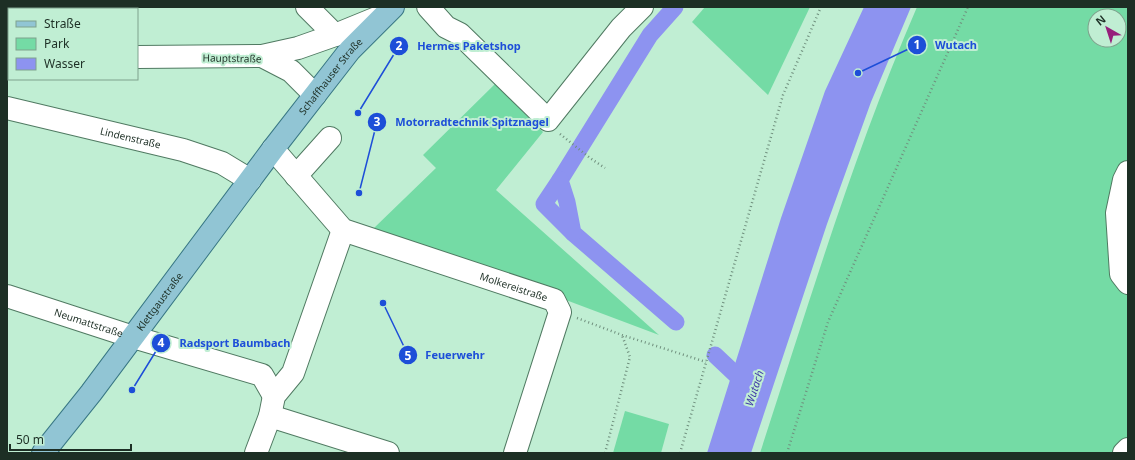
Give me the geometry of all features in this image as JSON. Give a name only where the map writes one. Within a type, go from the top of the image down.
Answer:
[{"type":"main road","name":"Schaffhauser Straße","points":[[273,149],[350,50],[388,11]]},
{"type":"main road","name":"Klettgaustraße","points":[[43,453],[91,393],[273,149]]},
{"type":"street","points":[[307,7],[335,36]]},
{"type":"street","points":[[428,7],[446,27],[460,34],[548,120],[621,28],[642,7]]},
{"type":"street","points":[[262,56],[298,48],[335,36],[388,11]]},
{"type":"street","name":"Hauptstraße","points":[[138,57],[262,56],[291,71],[315,95]]},
{"type":"street","name":"Lindenstraße","points":[[7,108],[183,150],[222,163],[250,180]]},
{"type":"street","points":[[296,176],[330,138]]},
{"type":"street","points":[[256,453],[272,406],[293,373],[343,230],[273,149]]},
{"type":"street","points":[[1128,172],[1124,180],[1117,213],[1121,274],[1128,283]]},
{"type":"street","name":"Molkereistraße","points":[[343,230],[554,300],[560,312]]},
{"type":"street","name":"Neumattstraße","points":[[7,296],[133,337],[262,375],[272,406]]},
{"type":"street","points":[[515,453],[560,312]]},
{"type":"street","points":[[272,406],[388,453]]},
{"type":"street","points":[[1124,453],[1128,449]]},
{"type":"path","points":[[680,453],[783,95],[821,7]]},
{"type":"path","points":[[787,453],[828,322],[968,7]]},
{"type":"path","points":[[559,134],[605,168]]},
{"type":"path","points":[[560,312],[622,335],[706,362]]},
{"type":"path","points":[[604,453],[630,357],[622,335]]},
{"type":"green space","points":[[705,7],[810,7],[768,95],[692,22]]},
{"type":"green space","points":[[917,7],[1128,7],[1128,453],[760,453],[833,228],[873,117]]},
{"type":"green space","points":[[495,84],[543,132],[496,190],[659,335],[374,228],[436,168],[423,155]]},
{"type":"green space","points":[[625,411],[669,424],[661,453],[613,453]]},
{"type":"water","points":[[864,7],[911,7],[871,102],[827,224],[751,453],[707,453],[781,218],[825,91]]},
{"type":"waterway","points":[[675,7],[650,35],[560,180],[567,202],[573,233],[676,322]]},
{"type":"waterway","points":[[560,180],[544,204],[573,233]]},
{"type":"waterway","points":[[715,355],[750,388]]},
{"type":"place","name":"Wutach","points":[[858,73]]},
{"type":"place","name":"Hermes Paketshop","points":[[358,113]]},
{"type":"place","name":"Motorradtechnik Spitznagel","points":[[359,193]]},
{"type":"place","name":"Feuerwehr","points":[[383,303]]},
{"type":"place","name":"Radsport Baumbach","points":[[132,390]]}]
